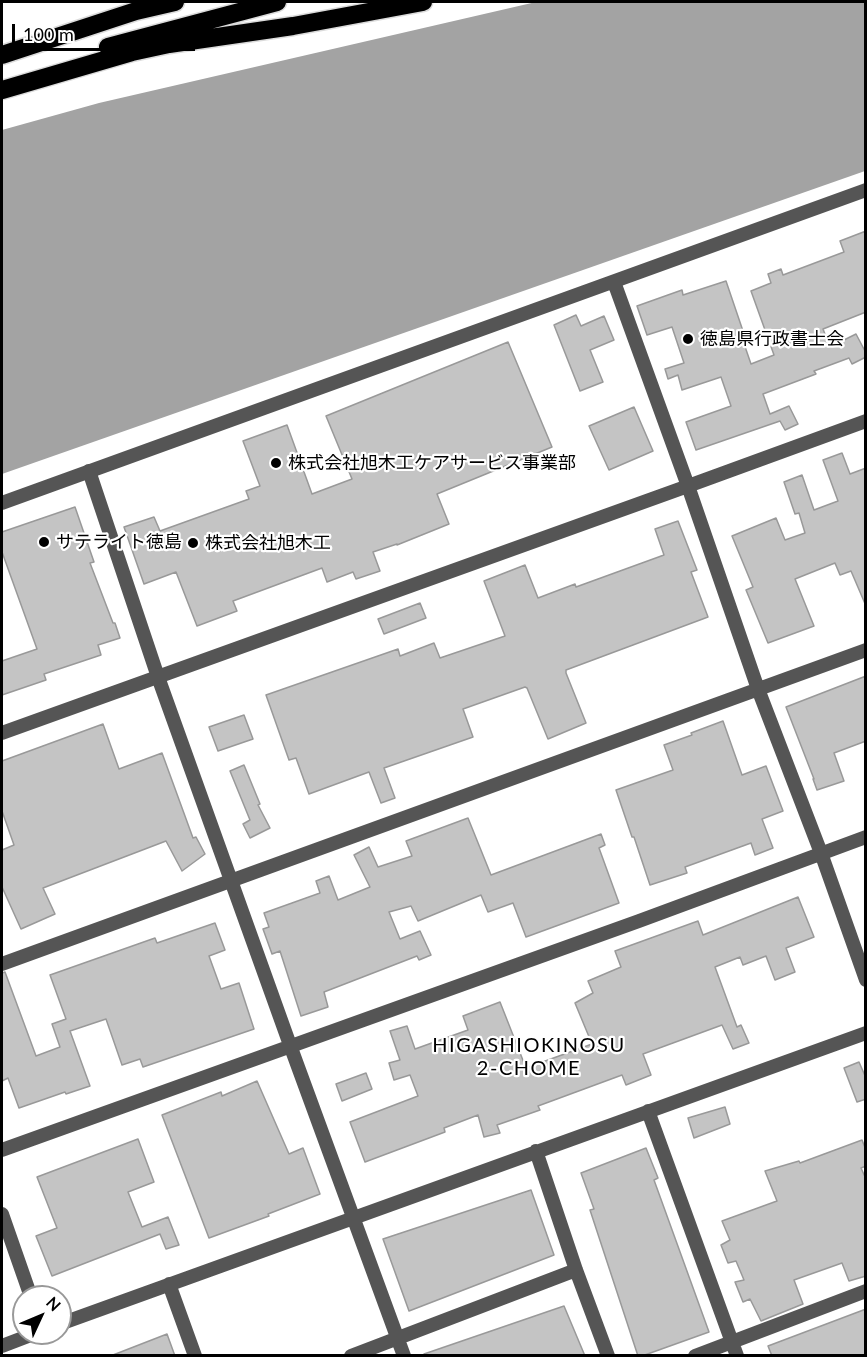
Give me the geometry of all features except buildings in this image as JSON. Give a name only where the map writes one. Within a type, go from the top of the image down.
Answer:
[{"type":"highway","points":[[2,55],[136,11],[175,2]]},
{"type":"highway","points":[[2,78],[131,40],[277,2]]},
{"type":"highway","points":[[2,90],[132,52],[169,44],[293,26],[423,2]]},
{"type":"street","points":[[2,502],[866,190]]},
{"type":"street","points":[[2,502],[866,190]]},
{"type":"street","points":[[614,282],[758,689],[821,853],[866,980]]},
{"type":"street","points":[[2,733],[866,421]]},
{"type":"street","points":[[89,471],[158,677],[404,1356]]},
{"type":"street","points":[[2,964],[866,650]]},
{"type":"street","points":[[2,1150],[866,837]]},
{"type":"street","points":[[72,1320],[866,1033]]},
{"type":"street","points":[[648,1111],[737,1356]]},
{"type":"street","points":[[536,1151],[608,1356]]},
{"type":"street","points":[[2,1214],[27,1285]]},
{"type":"street","points":[[351,1356],[576,1270]]},
{"type":"street","points":[[169,1284],[195,1356]]},
{"type":"street","points":[[695,1356],[866,1291]]},
{"type":"shaded area","points":[[536,2],[865,2],[865,171],[2,474],[2,130],[99,103]]},
{"type":"place","name":"徳島県行政書士会","points":[[688,339]]},
{"type":"place","name":"株式会社旭木工ケアサービス事業部","points":[[276,463]]},
{"type":"place","name":"サテライト徳島","points":[[44,542]]},
{"type":"place","name":"株式会社旭木工","points":[[193,543]]},
{"type":"district","name":"HIGASHIOKINOSU 2-CHOME","points":[[529,1058]]}]
